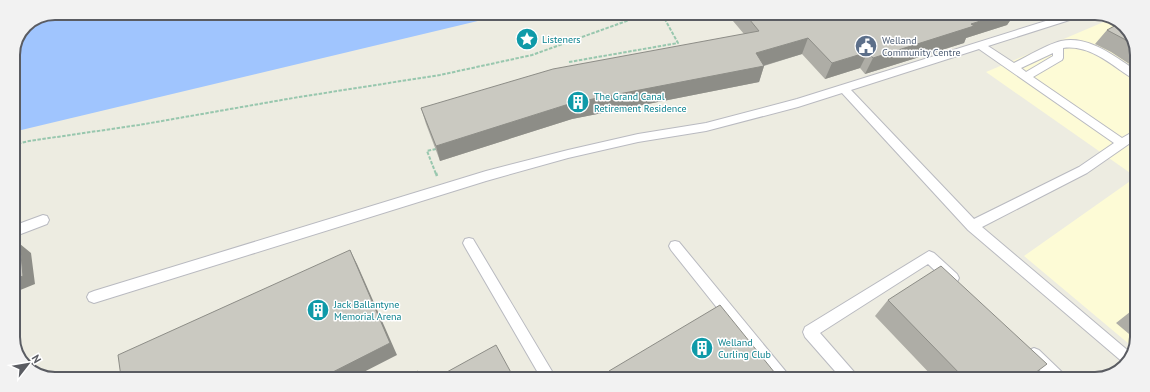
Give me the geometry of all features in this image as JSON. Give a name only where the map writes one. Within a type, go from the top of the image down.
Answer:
[{"type":"lane","points":[[94,296],[442,189],[568,154],[638,138],[706,127],[798,104],[1061,20]]},
{"type":"lane","points":[[1013,68],[1058,46],[1070,43],[1091,47],[1130,72]]},
{"type":"lane","points":[[981,46],[1122,143]]},
{"type":"lane","points":[[1025,76],[1058,58],[1058,46]]},
{"type":"lane","points":[[844,89],[972,226],[1124,356]]},
{"type":"lane","points":[[972,226],[1083,170],[1130,138]]},
{"type":"lane","points":[[20,229],[43,220]]},
{"type":"lane","points":[[469,243],[545,372]]},
{"type":"lane","points":[[675,246],[777,372]]},
{"type":"lane","points":[[845,372],[810,332],[929,257],[963,289]]},
{"type":"lane","points":[[1025,347],[1052,372]]},
{"type":"path","points":[[20,143],[440,75],[532,55],[629,20]]},
{"type":"path","points":[[569,62],[678,42],[665,20]]},
{"type":"path","points":[[436,149],[427,152],[442,189]]},
{"type":"shaded area","points":[[1104,22],[1116,27],[1123,34],[1128,44],[1130,53],[1130,173],[986,72]]},
{"type":"shaded area","points":[[1130,181],[1129,344],[1024,256]]},
{"type":"water","points":[[482,20],[20,130],[21,48],[30,30],[48,21]]},
{"type":"building","points":[[750,20],[983,20],[971,24],[974,26],[873,58],[868,52],[832,63],[808,38],[756,53],[764,66],[572,103],[436,146],[421,108],[553,69],[759,31]]},
{"type":"building","points":[[1114,26],[1116,27],[1120,30],[1126,40],[1124,39],[1107,30]]},
{"type":"building","points":[[20,244],[23,276],[20,277]]},
{"type":"building","name":"Jack Ballantyne Memorial Arena","points":[[350,250],[390,343],[333,372],[120,372],[118,355]]},
{"type":"building","points":[[941,266],[1047,364],[1036,372],[958,372],[888,300]]},
{"type":"building","name":"Welland Curling Club","points":[[720,305],[774,372],[610,372]]},
{"type":"building","points":[[496,345],[511,372],[447,372]]},
{"type":"place","name":"Listeners","points":[[527,39]]},
{"type":"place","name":"Welland Community Centre","points":[[866,46]]},
{"type":"place","name":"The Grand Canal Retirement Residence","points":[[578,102]]},
{"type":"place","name":"Jack Ballantyne Memorial Arena","points":[[318,310]]},
{"type":"place","name":"Welland Curling Club","points":[[702,348]]}]
